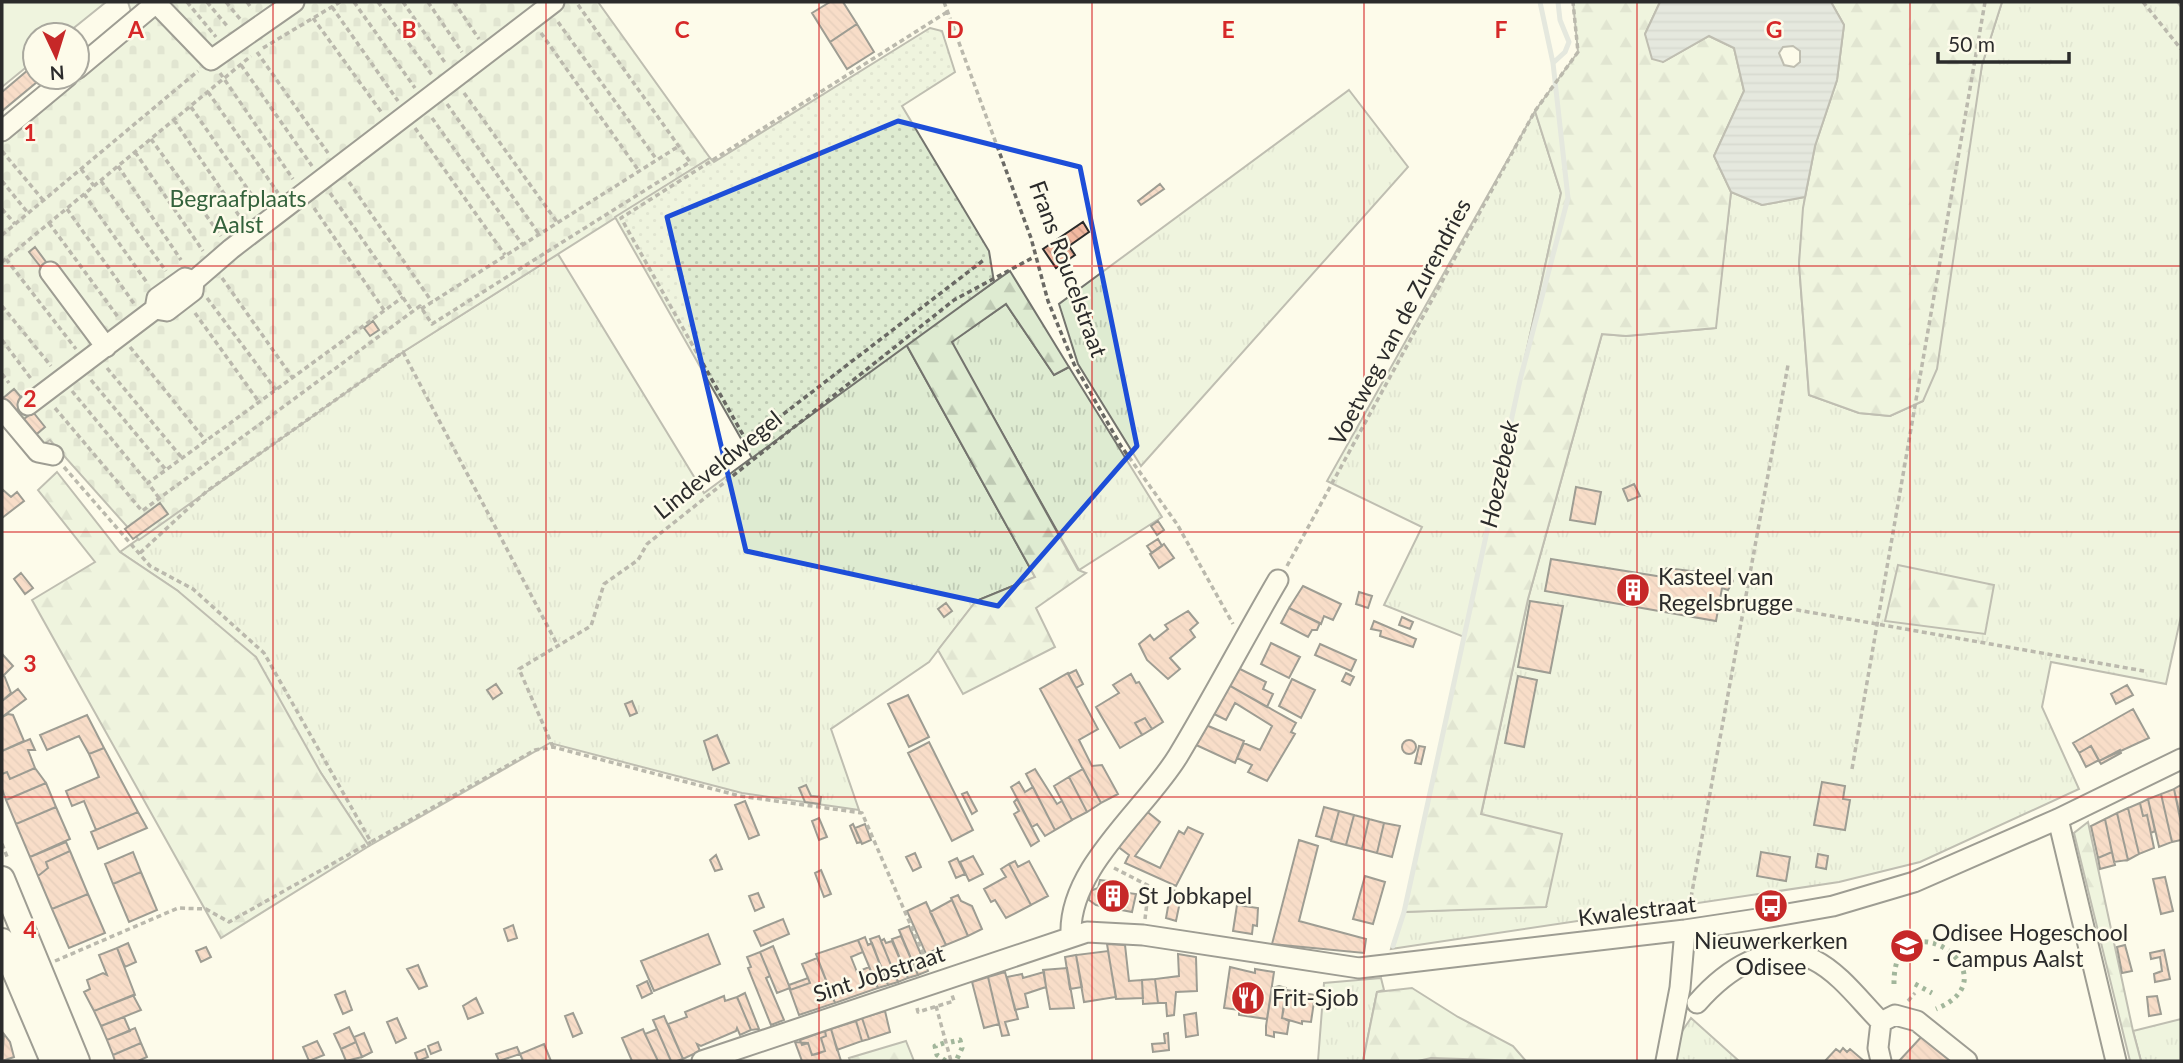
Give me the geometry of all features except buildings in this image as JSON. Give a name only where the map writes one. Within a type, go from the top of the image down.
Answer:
[{"type":"main road","points":[[2,879],[9,944],[53,1061]]},
{"type":"main road","points":[[9,944],[38,968],[77,1061]]},
{"type":"street","points":[[91,57],[156,3],[231,45],[294,2]]},
{"type":"street","points":[[52,455],[38,452],[16,412],[62,380],[152,308],[185,288],[231,249],[551,4]]},
{"type":"street","points":[[2,131],[50,91]]},
{"type":"street","points":[[50,272],[102,349]]},
{"type":"street","points":[[1071,936],[1074,903],[1098,859],[1177,758],[1278,580]]},
{"type":"street","name":"Kwalestraat","points":[[1071,936],[1104,932],[1143,935],[1359,968],[1685,930],[1833,906],[1914,882],[2058,819],[2181,759]]},
{"type":"street","points":[[2058,819],[2116,1061]]},
{"type":"street","points":[[1666,1061],[1680,988],[1685,930]]},
{"type":"street","name":"Sint Jobstraat","points":[[702,1061],[1071,936]]},
{"type":"street","points":[[1697,1003],[1729,970],[1750,960],[1796,955],[1815,961],[1833,974],[1881,1022]]},
{"type":"street","points":[[1881,1022],[1895,1015],[1917,1021],[1967,1061]]},
{"type":"street","points":[[1881,1022],[1878,1048],[1881,1061]]},
{"type":"path","points":[[187,2],[231,45]]},
{"type":"path","points":[[207,2],[231,45]]},
{"type":"path","points":[[226,2],[231,45]]},
{"type":"path","points":[[206,441],[4,260],[257,52],[340,2]]},
{"type":"path","points":[[354,2],[539,234]]},
{"type":"path","points":[[377,2],[522,244]]},
{"type":"path","points":[[403,2],[431,96],[505,255]]},
{"type":"path","points":[[428,2],[431,96]]},
{"type":"path","points":[[454,2],[488,52]]},
{"type":"path","points":[[2,340],[16,412],[142,511],[420,306],[432,324],[690,162],[576,2]]},
{"type":"path","name":"Frans Roucelstraat","points":[[944,2],[1031,238],[1034,257],[1074,364],[1121,446],[1177,524],[1189,550],[1229,614],[1240,646]]},
{"type":"path","name":"Voetweg van de Zurendries","points":[[1278,580],[1299,548],[1535,111],[1578,52],[1573,2]]},
{"type":"path","points":[[1852,769],[1985,2]]},
{"type":"path","points":[[2143,2],[2181,49]]},
{"type":"path","points":[[551,4],[657,160]]},
{"type":"path","points":[[332,6],[431,96],[556,222]]},
{"type":"path","points":[[947,12],[621,218],[747,442],[985,259]]},
{"type":"path","points":[[313,18],[431,96]]},
{"type":"path","points":[[531,19],[639,171]]},
{"type":"path","points":[[2,235],[231,45]]},
{"type":"path","points":[[257,52],[432,302]]},
{"type":"path","points":[[241,65],[413,312]]},
{"type":"path","points":[[223,79],[384,310]]},
{"type":"path","points":[[208,92],[288,206]]},
{"type":"path","points":[[190,106],[269,220]]},
{"type":"path","points":[[174,120],[251,234]]},
{"type":"path","points":[[151,139],[231,249]]},
{"type":"path","points":[[421,309],[679,146]]},
{"type":"path","points":[[2,151],[43,200]]},
{"type":"path","points":[[135,152],[292,378]]},
{"type":"path","points":[[118,166],[185,288],[259,402]]},
{"type":"path","points":[[81,169],[94,186]]},
{"type":"path","points":[[2,181],[28,213]]},
{"type":"path","points":[[100,181],[185,288],[276,390]]},
{"type":"path","points":[[84,194],[152,308]]},
{"type":"path","points":[[66,208],[152,308]]},
{"type":"path","points":[[2,209],[15,224]]},
{"type":"path","points":[[49,223],[102,349],[166,470]]},
{"type":"path","name":"Lindeveldwegel","points":[[553,747],[519,669],[592,626],[604,584],[638,559],[647,544],[954,300],[1034,257]]},
{"type":"path","points":[[148,483],[403,297]]},
{"type":"path","points":[[2,306],[160,498]]},
{"type":"path","points":[[102,349],[182,458]]},
{"type":"path","points":[[140,553],[207,491],[403,352],[558,646]]},
{"type":"path","points":[[1685,930],[1788,365]]},
{"type":"path","points":[[2,374],[9,383]]},
{"type":"path","points":[[52,455],[150,565],[193,589],[264,653],[371,842]]},
{"type":"path","points":[[1746,601],[1875,626],[2144,671]]},
{"type":"path","points":[[38,968],[178,908],[206,909],[229,922],[535,750],[553,747],[740,796],[862,813],[935,982]]},
{"type":"path","points":[[1098,859],[1149,886],[1143,935]]},
{"type":"path","points":[[936,1006],[951,1061]]},
{"type":"highlighted area","points":[[898,121],[1080,167],[1137,446],[998,606],[746,551],[667,217]]},
{"type":"green space","points":[[2,2],[106,2],[82,21],[21,21],[21,71],[2,87]]},
{"type":"green space","name":"Begraafplaats Aalst","points":[[128,2],[598,2],[710,158],[403,352],[139,540],[50,440],[39,447],[2,396],[2,125],[44,91],[91,91],[91,52],[133,18]]},
{"type":"green space","points":[[1573,2],[1660,2],[1645,34],[1663,62],[1709,36],[1734,48],[1744,91],[1714,156],[1731,192],[1716,328],[1626,336],[1602,334],[1528,599],[1481,814],[1562,834],[1546,907],[1404,912],[1561,193],[1535,111],[1578,52]]},
{"type":"green space","points":[[1831,2],[2002,2],[1982,65],[1937,369],[1923,401],[1890,416],[1859,413],[1809,395],[1799,264],[1803,208],[1815,146],[1837,80],[1844,25]]},
{"type":"green space","points":[[2002,2],[2177,2],[2181,7],[2181,616],[2166,684],[2051,662],[2042,707],[2079,789],[1920,862],[1839,882],[1391,949],[1404,912],[1546,906],[1481,815],[1528,599],[1602,334],[1626,336],[1715,328],[1731,192],[1762,205],[1805,197],[1799,264],[1809,395],[1859,413],[1890,416],[1923,401],[1982,65]]},
{"type":"green space","points":[[930,28],[942,31],[955,72],[902,106],[989,251],[994,282],[752,458],[615,217],[710,158],[714,162]]},
{"type":"green space","points":[[1349,90],[1408,167],[1141,466],[1078,364],[1059,304]]},
{"type":"green space","points":[[1535,111],[1561,193],[1464,637],[1384,605],[1422,527],[1327,481]]},
{"type":"green space","points":[[558,254],[704,493],[906,344],[1035,577],[976,601],[929,662],[831,729],[859,810],[742,793],[550,743],[369,846],[321,773],[178,591],[120,552],[403,352]]},
{"type":"green space","points":[[1010,271],[1069,367],[1054,375],[1006,304],[952,342],[1078,570],[1086,573],[1036,608],[1055,647],[963,694],[938,650],[976,601],[1035,577],[906,344]]},
{"type":"green space","points":[[1006,304],[1054,375],[1069,367],[1162,517],[1079,570],[951,342]]},
{"type":"green space","points":[[57,472],[120,552],[178,591],[256,657],[321,773],[369,846],[221,938],[32,600],[95,562],[38,490]]},
{"type":"green space","points":[[1898,565],[1994,585],[1985,634],[1885,621]]},
{"type":"green space","points":[[2088,822],[2141,1061],[2130,1061],[2074,833]]},
{"type":"green space","points":[[1381,978],[1384,990],[1377,992],[1363,1061],[1318,1061],[1324,983]]},
{"type":"green space","points":[[1412,988],[1458,1017],[1513,1046],[1526,1061],[1431,1058],[1418,1061],[1363,1061],[1377,992]]},
{"type":"green space","points":[[1691,1018],[1739,1061],[1673,1061],[1677,1039]]},
{"type":"green space","points":[[2181,1019],[2181,1061],[2141,1061],[2133,1031]]},
{"type":"green space","points":[[906,1041],[914,1061],[850,1061],[849,1058]]},
{"type":"shaded area","points":[[1660,2],[1831,2],[1844,25],[1837,80],[1815,146],[1805,197],[1762,205],[1731,192],[1714,156],[1744,91],[1734,48],[1709,36],[1663,62],[1652,59],[1645,34]],"holes":[[[1793,46],[1800,51],[1800,62],[1794,67],[1784,65],[1779,53],[1783,47]]]},
{"type":"waterway","name":"Hoezebeek","points":[[1393,946],[1404,912],[1520,380],[1568,198],[1553,63],[1540,2]]},
{"type":"waterway","points":[[1553,63],[1565,52],[1569,42],[1560,20],[1558,2]]},
{"type":"hedge","points":[[1894,984],[1899,957],[1912,944],[1929,942],[1946,949],[1959,962],[1964,978],[1958,994],[1936,1009]]},
{"type":"hedge","points":[[1915,984],[1932,993]]},
{"type":"hedge","points":[[951,1042],[960,1040],[962,1048],[956,1061]]},
{"type":"hedge","points":[[944,1043],[935,1046],[937,1055],[946,1061]]},
{"type":"place","name":"Kasteel van Regelsbrugge","points":[[1633,590]]},
{"type":"place","name":"St Jobkapel","points":[[1113,896]]},
{"type":"place","name":"Nieuwerkerken Odisee","points":[[1771,906]]},
{"type":"place","name":"Odisee Hogeschool - Campus Aalst","points":[[1907,946]]},
{"type":"place","name":"Frit-Sjob","points":[[1248,998]]}]
